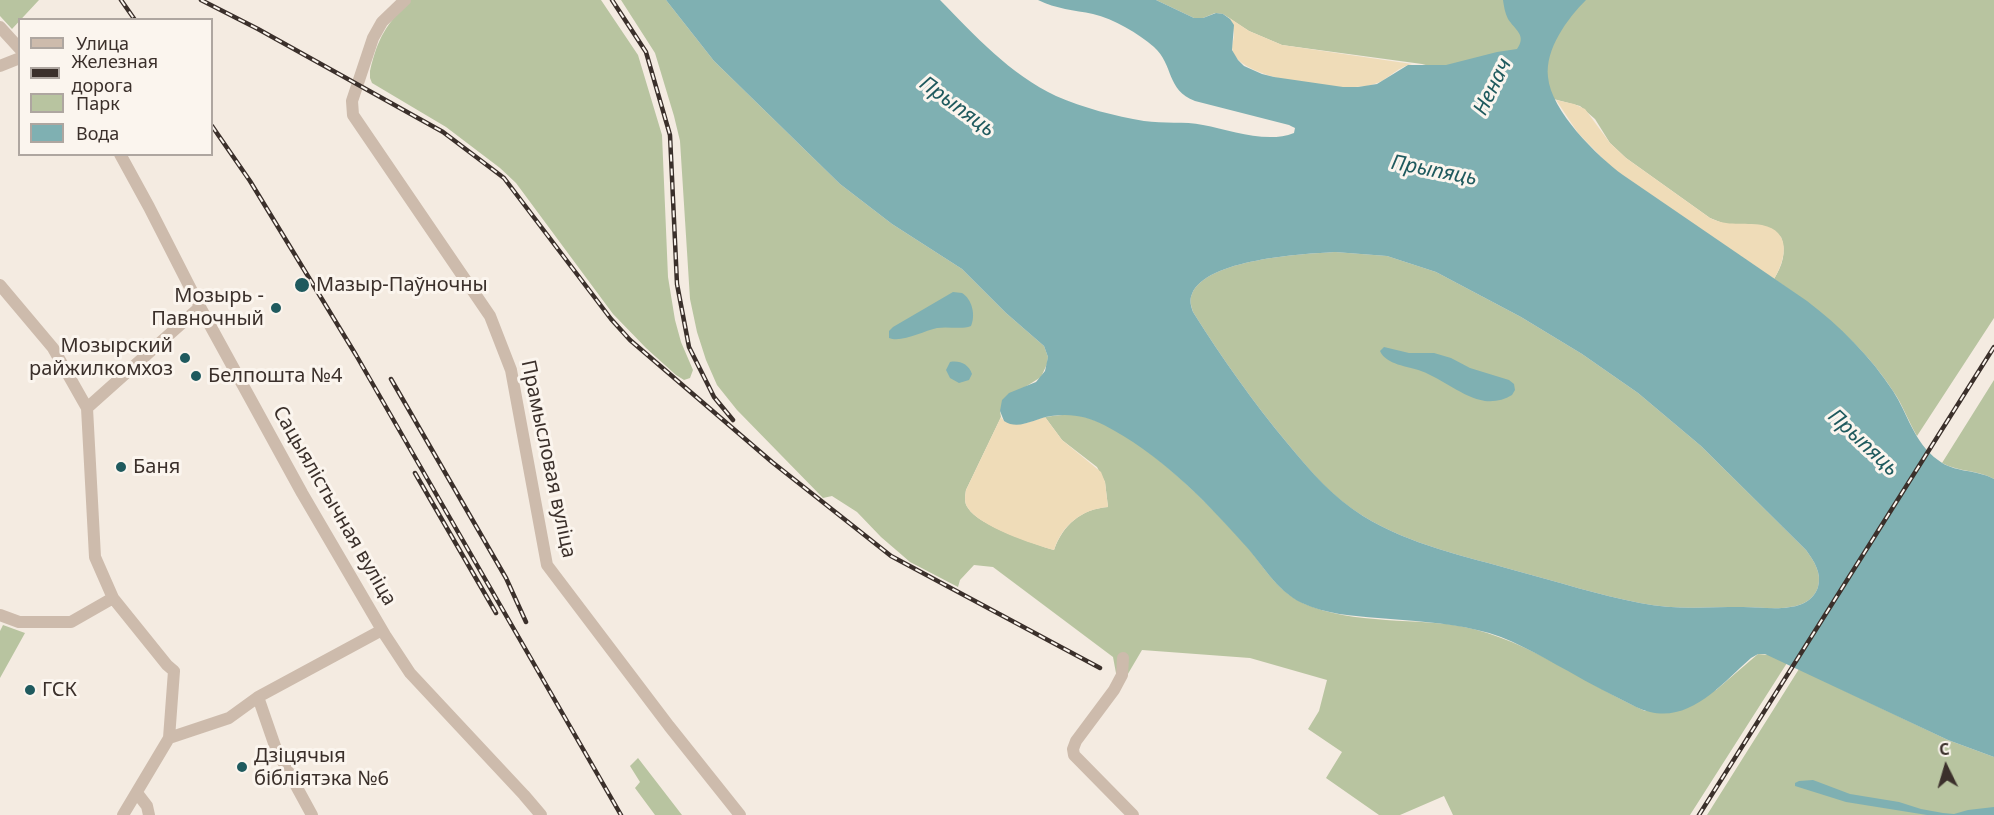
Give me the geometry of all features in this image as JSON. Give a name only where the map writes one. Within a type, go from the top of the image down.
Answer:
[{"type":"street","name":"Прамысловая вуліца","points":[[405,0],[382,22],[373,38],[352,101],[353,115],[490,316],[511,370],[547,565],[668,725],[740,815]]},
{"type":"street","points":[[0,27],[18,47]]},
{"type":"street","points":[[0,66],[18,59]]},
{"type":"street","name":"Сацыялістычная вуліца","points":[[121,156],[200,307],[302,493],[382,630],[410,673],[541,815]]},
{"type":"street","points":[[0,285],[53,348],[87,408],[95,557],[113,598],[174,671],[169,738],[123,815]]},
{"type":"street","points":[[87,408],[200,307]]},
{"type":"street","points":[[0,615],[19,622],[71,622],[113,598]]},
{"type":"street","points":[[169,738],[229,718],[258,696],[382,630]]},
{"type":"street","points":[[1123,658],[1122,675],[1114,690],[1076,741],[1073,749],[1074,755],[1133,815]]},
{"type":"street","points":[[258,696],[276,748],[312,815]]},
{"type":"street","points":[[137,793],[147,806],[148,815]]},
{"type":"green space","points":[[0,0],[39,0],[22,18],[18,18],[18,23],[12,29],[0,16]]},
{"type":"green space","points":[[410,0],[601,0],[638,55],[662,135],[668,277],[675,320],[681,342],[693,370],[690,378],[684,380],[676,375],[613,314],[516,183],[500,168],[446,127],[372,83],[370,71],[380,40],[389,24]]},
{"type":"green space","points":[[621,0],[666,0],[714,61],[840,184],[892,224],[962,269],[1006,313],[1044,346],[1048,357],[1041,377],[1022,389],[1000,411],[1001,417],[966,490],[968,508],[983,521],[1007,533],[1054,550],[1062,533],[1074,520],[1089,511],[1108,507],[1105,482],[1097,467],[1062,440],[1045,417],[1080,416],[1106,425],[1127,437],[1171,470],[1211,508],[1288,594],[1322,610],[1364,618],[1447,624],[1500,637],[1645,711],[1716,690],[1758,654],[1769,655],[1787,663],[1690,815],[1453,815],[1444,796],[1400,815],[1379,815],[1326,778],[1342,752],[1308,729],[1319,711],[1327,680],[1250,658],[1142,650],[1119,689],[1113,657],[993,567],[974,565],[960,580],[958,587],[910,562],[857,512],[832,496],[823,498],[737,410],[717,385],[706,360],[690,299],[680,141],[655,53]]},
{"type":"green space","points":[[1156,0],[1994,0],[1994,318],[1917,436],[1897,396],[1868,358],[1824,316],[1774,279],[1783,259],[1784,248],[1781,237],[1760,225],[1725,224],[1710,218],[1626,158],[1610,143],[1595,119],[1580,106],[1422,64],[1282,45],[1249,31],[1223,14],[1215,13],[1203,18],[1194,18]]},
{"type":"green space","points":[[1335,252],[1387,256],[1436,272],[1521,317],[1582,354],[1638,393],[1701,446],[1806,550],[1819,577],[1818,587],[1813,596],[1805,603],[1784,608],[1677,607],[1640,603],[1438,549],[1400,535],[1352,509],[1313,474],[1262,412],[1193,312],[1190,300],[1201,282],[1235,266],[1279,257]]},
{"type":"green space","points":[[1994,380],[1994,479],[1942,463]]},
{"type":"green space","points":[[3,625],[25,633],[0,678],[0,631]]},
{"type":"green space","points":[[1799,669],[1948,740],[1994,757],[1994,815],[1707,815]]},
{"type":"green space","points":[[638,758],[682,815],[655,815],[635,788],[640,782],[630,766]]},
{"type":"sand","points":[[1228,17],[1249,31],[1282,45],[1412,64],[1401,68],[1382,81],[1358,87],[1320,85],[1278,78],[1244,65],[1235,56],[1232,47],[1234,32]]},
{"type":"sand","points":[[1556,100],[1585,109],[1610,143],[1626,158],[1710,218],[1729,223],[1762,225],[1772,228],[1782,239],[1784,247],[1781,263],[1774,279],[1612,168],[1578,133]]},
{"type":"sand","points":[[1001,417],[1004,421],[1023,424],[1045,417],[1062,440],[1101,472],[1105,482],[1108,507],[1090,511],[1074,520],[1062,533],[1054,550],[995,528],[974,515],[966,504],[966,490]]},
{"type":"water","points":[[666,0],[940,0],[1008,66],[1056,96],[1122,117],[1144,121],[1196,124],[1248,135],[1272,137],[1294,133],[1295,128],[1195,101],[1179,90],[1165,61],[1154,47],[1133,32],[1101,16],[1058,7],[1038,0],[1156,0],[1194,18],[1203,18],[1216,13],[1223,14],[1234,25],[1232,50],[1244,66],[1274,77],[1358,87],[1377,84],[1408,65],[1446,65],[1517,49],[1521,40],[1520,36],[1508,19],[1503,0],[1586,0],[1559,35],[1548,66],[1551,90],[1557,104],[1577,132],[1623,175],[1807,301],[1831,321],[1875,366],[1893,391],[1917,437],[1938,460],[1951,467],[1994,479],[1994,757],[1948,740],[1765,654],[1758,654],[1751,658],[1700,702],[1670,713],[1654,713],[1636,707],[1524,647],[1489,633],[1440,623],[1339,614],[1320,610],[1292,598],[1276,584],[1242,542],[1195,493],[1161,462],[1124,436],[1098,422],[1072,415],[1045,417],[1015,425],[1004,421],[1000,411],[1002,400],[1009,393],[1036,382],[1045,371],[1048,357],[1044,346],[1006,313],[962,269],[892,224],[840,184],[714,61]],"holes":[[[1335,252],[1387,256],[1436,272],[1521,317],[1582,354],[1638,393],[1701,446],[1806,550],[1819,577],[1818,587],[1813,596],[1805,603],[1784,608],[1677,607],[1640,603],[1458,555],[1419,542],[1381,526],[1342,501],[1305,464],[1250,396],[1193,312],[1191,298],[1201,282],[1216,273],[1256,261],[1301,254]]]},
{"type":"water","points":[[953,292],[962,293],[971,303],[973,317],[971,326],[937,328],[906,338],[889,338],[889,331],[893,327]]},
{"type":"water","points":[[1384,347],[1409,353],[1434,353],[1451,358],[1470,368],[1509,380],[1514,384],[1515,390],[1512,395],[1499,400],[1477,399],[1429,374],[1387,359],[1380,351]]},
{"type":"water","points":[[950,362],[960,362],[966,365],[972,374],[969,380],[959,383],[950,378],[946,370]]},
{"type":"water","points":[[1813,780],[1850,794],[1899,802],[1921,809],[1954,814],[1994,807],[1994,815],[1927,815],[1846,802],[1795,786],[1795,783],[1799,781]]},
{"type":"railway","points":[[121,0],[134,18]]},
{"type":"railway","points":[[201,0],[258,29],[443,132],[504,178],[611,319],[630,340],[772,462],[891,556],[1100,668]]},
{"type":"railway","points":[[612,0],[646,52],[670,135],[677,284],[689,347],[714,397],[733,420]]},
{"type":"railway","points":[[213,127],[250,181],[356,355],[621,815]]},
{"type":"railway","points":[[1699,815],[1994,347]]},
{"type":"railway","points":[[391,379],[506,578],[526,622]]},
{"type":"railway","points":[[415,473],[496,613]]},
{"type":"place","name":"Мазыр-Паўночны","points":[[302,285]]},
{"type":"place","name":"Мозырь - Павночный","points":[[276,308]]},
{"type":"place","name":"Мозырский райжилкомхоз","points":[[185,358]]},
{"type":"place","name":"Белпошта №4","points":[[196,376]]},
{"type":"place","name":"Баня","points":[[121,467]]},
{"type":"place","name":"ГСК","points":[[30,690]]},
{"type":"place","name":"Дзіцячыя бібліятэка №6","points":[[242,767]]},
{"type":"water label","name":"Ненач","points":[[1493,87]]},
{"type":"water label","name":"Прыпяць","points":[[957,107]]},
{"type":"water label","name":"Прыпяць","points":[[1434,171]]},
{"type":"water label","name":"Прыпяць","points":[[1863,443]]}]
